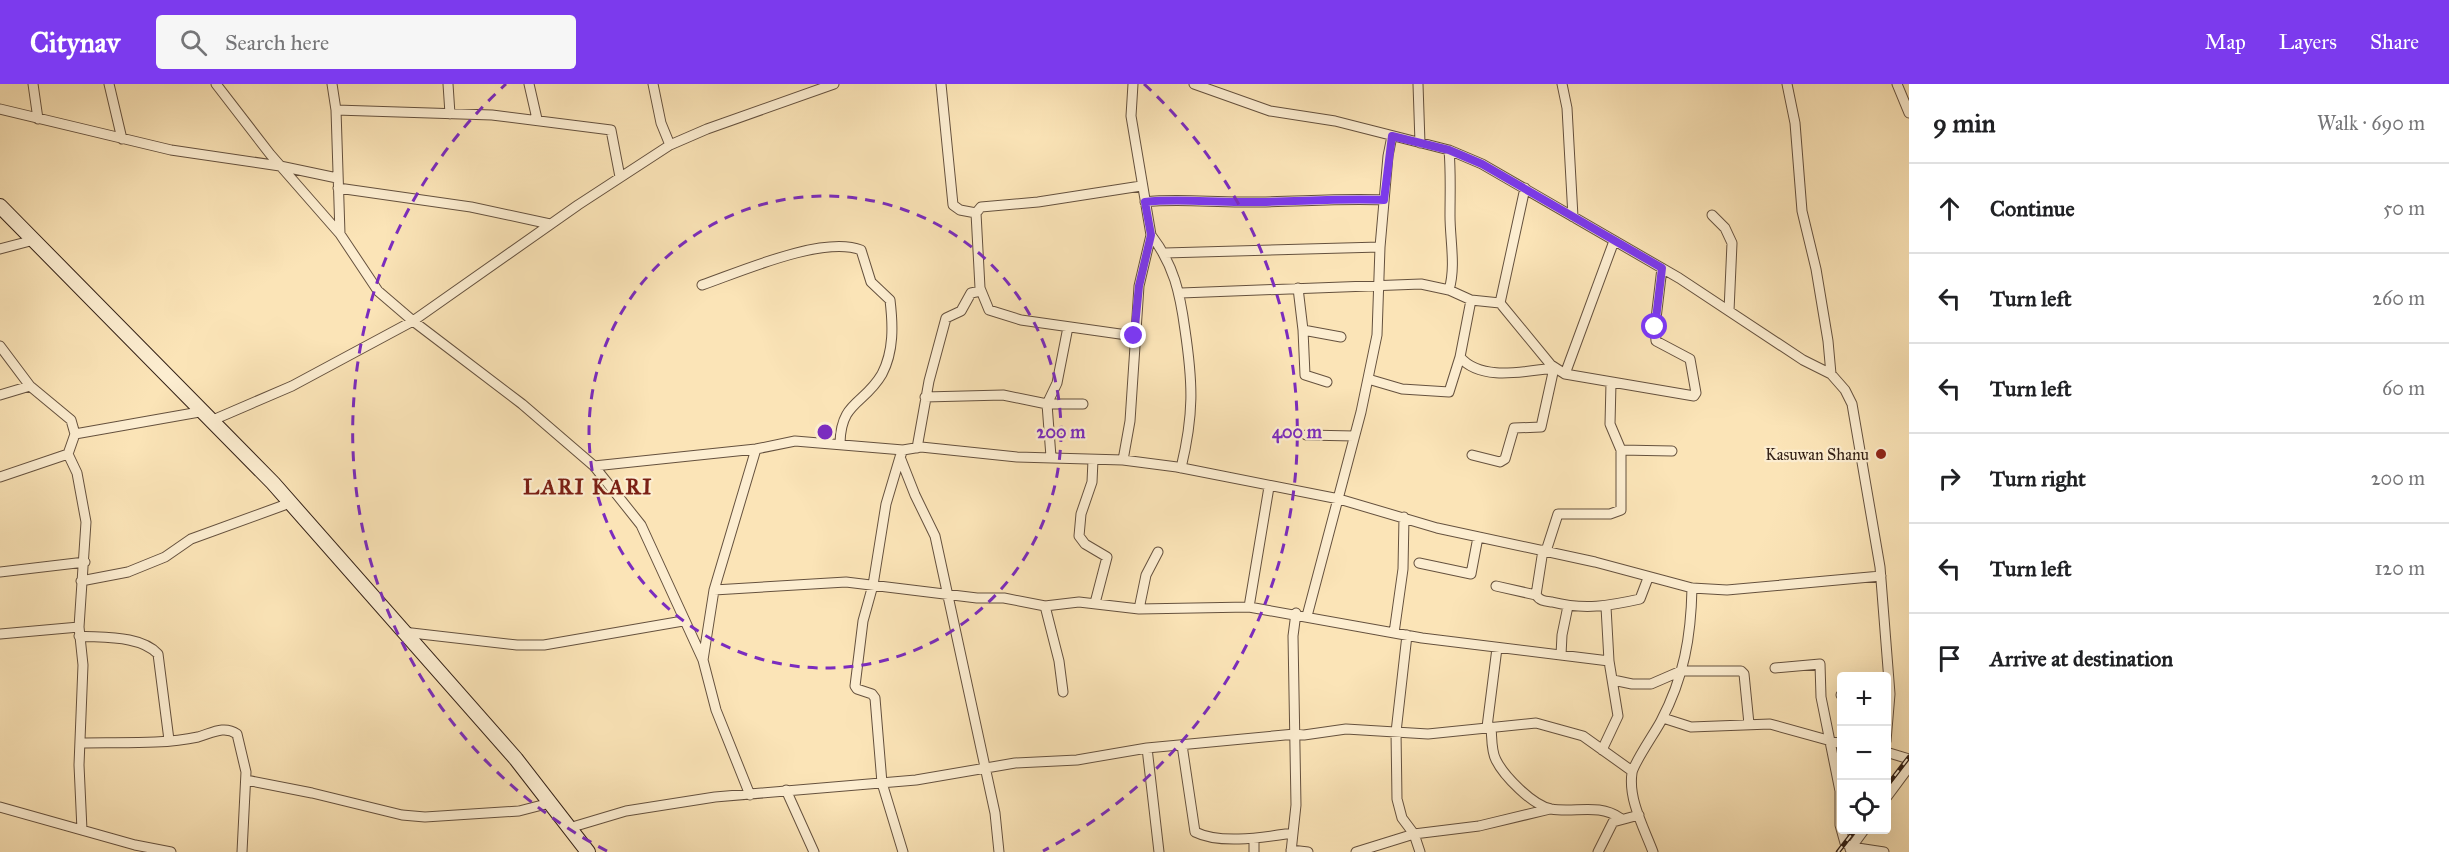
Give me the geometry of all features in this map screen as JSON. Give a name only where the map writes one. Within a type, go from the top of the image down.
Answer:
[{"type":"street","points":[[33,84],[38,119]]},
{"type":"street","points":[[109,84],[122,140]]},
{"type":"street","points":[[216,84],[280,166],[340,234],[378,291],[413,321],[522,404],[594,466],[641,525],[683,621],[704,660],[716,710],[750,795]]},
{"type":"street","points":[[332,84],[336,110],[340,234]]},
{"type":"street","points":[[448,84],[450,114]]},
{"type":"street","points":[[529,84],[537,119]]},
{"type":"street","points":[[653,84],[661,123],[670,145]]},
{"type":"street","points":[[75,434],[209,416],[292,386],[413,321],[550,224],[670,145],[707,129],[834,84]]},
{"type":"street","points":[[941,84],[953,205],[960,210],[976,213]]},
{"type":"street","points":[[1123,460],[1130,421],[1139,286],[1151,235],[1131,116],[1133,84]]},
{"type":"street","points":[[1194,84],[1270,111],[1335,121],[1449,150],[1482,164],[1662,268],[1803,360],[1831,374],[1845,390],[1852,404],[1881,576],[1887,672]]},
{"type":"street","points":[[1418,84],[1420,143]]},
{"type":"street","points":[[1562,84],[1567,108],[1573,217]]},
{"type":"street","points":[[1787,84],[1795,123],[1802,211],[1816,268],[1831,374]]},
{"type":"street","points":[[1897,84],[1909,113]]},
{"type":"street","points":[[0,109],[122,140],[171,150],[280,166],[337,178]]},
{"type":"street","points":[[336,110],[537,119],[611,130],[620,177]]},
{"type":"street","points":[[1307,616],[1321,555],[1339,499],[1377,335],[1380,248],[1392,136]]},
{"type":"street","points":[[1449,150],[1452,178],[1450,216],[1452,278],[1449,290]]},
{"type":"street","points":[[1134,336],[1021,320],[989,310],[981,291],[976,213],[981,207],[1038,202],[1141,186]]},
{"type":"street","points":[[338,188],[471,207],[550,224]]},
{"type":"street","points":[[1500,303],[1525,188]]},
{"type":"street","points":[[1145,202],[1165,200],[1251,202],[1350,198],[1384,200]]},
{"type":"street","points":[[0,206],[209,416],[290,503],[516,759],[588,852]]},
{"type":"street","points":[[1712,215],[1725,228],[1732,243],[1729,311]]},
{"type":"street","points":[[1151,235],[1165,253],[1181,293],[1193,383],[1187,441],[1181,468]]},
{"type":"street","points":[[0,249],[34,240]]},
{"type":"street","points":[[1565,374],[1614,241]]},
{"type":"street","points":[[702,285],[791,255],[819,249],[855,248],[861,250],[871,282],[890,300],[891,350],[882,373],[863,397],[848,409],[842,419],[840,443]]},
{"type":"street","points":[[1165,253],[1380,248]]},
{"type":"street","points":[[1181,293],[1421,284],[1449,290],[1471,300],[1500,303],[1554,368],[1565,374],[1695,395],[1690,359],[1656,341],[1662,268]]},
{"type":"street","points":[[1298,288],[1305,375],[1327,382]]},
{"type":"street","points":[[916,448],[925,397],[946,318],[961,311],[970,293],[981,291]]},
{"type":"street","points":[[1368,379],[1402,389],[1447,393],[1460,357],[1471,300]]},
{"type":"street","points":[[1051,457],[1047,404],[1057,383],[1068,327]]},
{"type":"street","points":[[1303,330],[1341,337]]},
{"type":"street","points":[[0,346],[30,386],[71,420],[75,434],[68,454],[77,473],[86,522],[79,631],[83,665],[80,743],[82,830]]},
{"type":"street","points":[[1460,357],[1468,367],[1479,371],[1515,372],[1554,368]]},
{"type":"street","points":[[1472,455],[1500,462],[1505,459],[1514,428],[1541,427],[1554,368]]},
{"type":"street","points":[[1536,595],[1544,550],[1558,514],[1610,514],[1621,510],[1621,450],[1610,424],[1611,383]]},
{"type":"street","points":[[0,394],[30,386]]},
{"type":"street","points":[[925,397],[1003,395],[1047,404],[1083,404]]},
{"type":"street","points":[[1306,435],[1354,436]]},
{"type":"street","points":[[594,466],[756,449],[795,441],[840,443],[902,453],[916,448],[1017,457],[1123,460],[1181,468],[1339,499],[1478,537],[1544,550],[1692,588],[1727,590],[1881,576]]},
{"type":"street","points":[[704,660],[714,590],[756,449]]},
{"type":"street","points":[[1621,450],[1672,451]]},
{"type":"street","points":[[902,453],[886,504],[873,585],[863,621],[855,686],[857,690],[872,694],[875,698],[882,783],[903,852]]},
{"type":"street","points":[[902,453],[915,495],[935,536],[995,813],[999,852]]},
{"type":"street","points":[[0,477],[68,454]]},
{"type":"street","points":[[1093,460],[1092,482],[1079,526],[1079,536],[1085,544],[1107,557],[1095,603]]},
{"type":"street","points":[[1249,607],[1269,487]]},
{"type":"street","points":[[81,581],[128,572],[165,557],[191,540],[290,503]]},
{"type":"street","points":[[1394,633],[1403,569],[1404,517]]},
{"type":"street","points":[[1419,563],[1471,574],[1478,537]]},
{"type":"street","points":[[1139,609],[1146,575],[1158,552]]},
{"type":"street","points":[[0,572],[85,562]]},
{"type":"street","points":[[1496,586],[1536,595],[1540,600],[1568,606],[1606,607],[1640,598],[1648,578]]},
{"type":"street","points":[[714,590],[846,582],[1004,598],[1046,606],[1079,602],[1139,609],[1249,607],[1407,635],[1609,661]]},
{"type":"street","points":[[1653,852],[1638,815],[1632,771],[1663,718],[1681,671],[1690,643],[1692,588]]},
{"type":"street","points":[[1046,606],[1059,661],[1062,692]]},
{"type":"street","points":[[1560,655],[1568,606]]},
{"type":"street","points":[[1602,750],[1618,716],[1609,661],[1606,607]]},
{"type":"street","points":[[1296,614],[1293,636],[1296,805],[1291,851],[1308,852]]},
{"type":"street","points":[[403,632],[517,645],[544,645],[683,621]]},
{"type":"street","points":[[0,634],[79,631],[126,640],[152,648],[158,654],[169,740]]},
{"type":"street","points":[[1407,635],[1396,732],[1397,799],[1402,818],[1414,834],[1420,852]]},
{"type":"street","points":[[1497,648],[1489,727],[1496,760],[1521,791],[1550,809]]},
{"type":"street","points":[[1775,668],[1820,664],[1821,697],[1840,791],[1840,825],[1845,843],[1850,850]]},
{"type":"street","points":[[1613,680],[1632,684],[1651,684],[1681,671],[1744,674],[1749,724]]},
{"type":"street","points":[[1663,718],[1691,727],[1770,724],[1837,743]]},
{"type":"street","points":[[569,828],[626,811],[715,797],[882,783],[1015,763],[1111,756],[1147,748],[1304,735],[1347,729],[1428,734],[1536,723],[1583,736],[1632,771]]},
{"type":"street","points":[[80,743],[169,740],[230,729],[237,734],[241,745],[246,780],[242,852]]},
{"type":"street","points":[[1182,745],[1195,832],[1203,836],[1254,839],[1293,833]]},
{"type":"street","points":[[1147,748],[1159,852]]},
{"type":"street","points":[[1891,753],[1909,759]]},
{"type":"street","points":[[1891,792],[1909,767]]},
{"type":"street","points":[[246,780],[402,815],[425,817],[519,811],[550,803]]},
{"type":"street","points":[[786,790],[814,852]]},
{"type":"street","points":[[0,807],[82,830],[135,849],[171,852]]},
{"type":"street","points":[[1356,852],[1414,834],[1479,826],[1550,809],[1598,809],[1610,811],[1620,818]]},
{"type":"street","points":[[1598,852],[1613,822],[1620,818],[1638,815]]},
{"type":"street","points":[[1850,850],[1861,834]]},
{"type":"street","points":[[1254,839],[1254,852]]},
{"type":"street","points":[[1850,850],[1884,852]]},
{"type":"railway","points":[[1891,780],[1909,757]]},
{"type":"railway","points":[[1838,852],[1852,834]]},
{"type":"place","name":"Kasuwan Shanu","points":[[1881,454]]},
{"type":"district","name":"LARI KARI","points":[[588,486]]},
{"type":"route","points":[[1134,336],[1139,286],[1151,235],[1145,202],[1165,200],[1251,202],[1350,198],[1384,200],[1392,136],[1449,150],[1482,164],[1662,268],[1655,327]]}]
